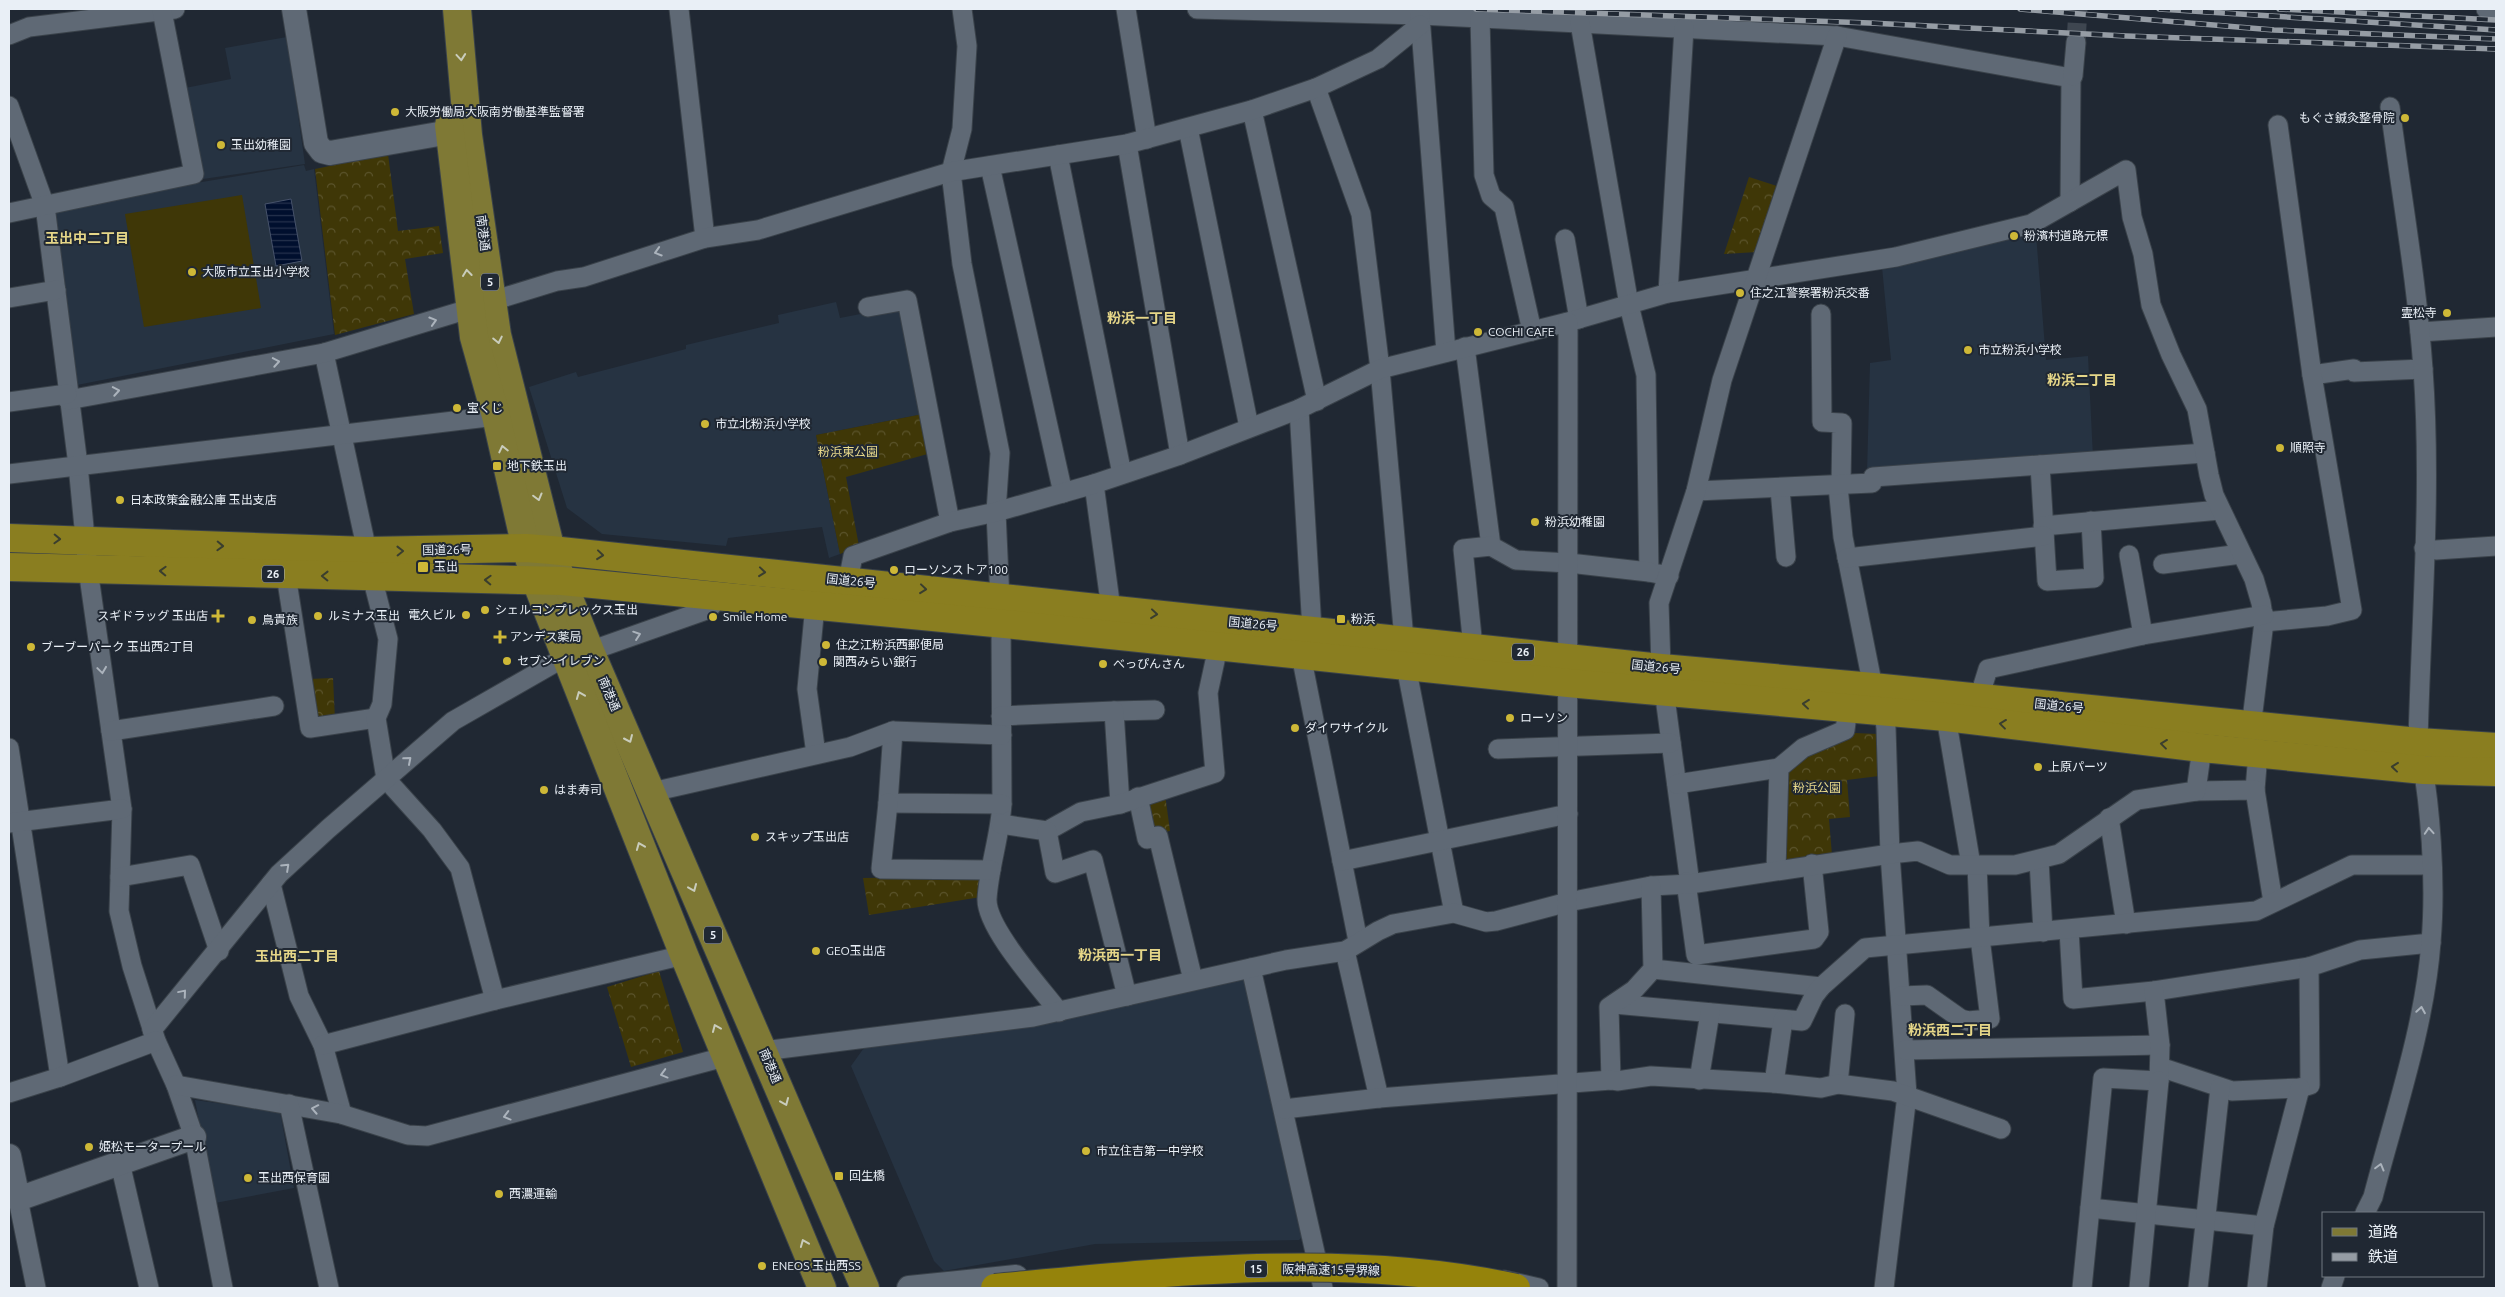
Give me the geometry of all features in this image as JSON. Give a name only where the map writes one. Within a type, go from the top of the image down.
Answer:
[{"type":"highway","name":"国道26号","points":[[9,538],[85,540],[720,595],[1406,666],[1567,670],[1663,679],[1873,687],[2418,742],[2496,746]]},
{"type":"highway","name":"国道26号","points":[[9,567],[286,575],[369,564],[539,549],[1473,646],[1567,670]]},
{"type":"highway","name":"国道26号","points":[[1663,679],[1848,708],[1946,717],[2202,748],[2424,770],[2496,772]]},
{"type":"highway","name":"阪神高速15号堺線","points":[[995,1288],[1133,1275],[1308,1268],[1411,1273],[1516,1288]]},
{"type":"main road","name":"南港通","points":[[439,9],[450,132],[482,305],[503,363],[539,549]]},
{"type":"main road","name":"南港通","points":[[457,9],[482,305],[474,337],[496,416],[549,581],[564,657],[684,955],[728,1056],[822,1288]]},
{"type":"main road","name":"南港通","points":[[549,581],[590,651],[865,1288]]},
{"type":"street","points":[[294,9],[316,143],[322,151],[330,153],[450,132]]},
{"type":"street","points":[[678,9],[705,238]]},
{"type":"street","points":[[962,9],[967,46],[962,128],[951,172],[962,264],[1000,452],[996,512],[1001,624],[1002,804],[1001,824],[991,870],[987,901],[994,924],[1008,946],[1059,1012]]},
{"type":"street","points":[[1126,9],[1147,139]]},
{"type":"street","points":[[1197,9],[1420,20],[1480,18],[1837,36],[2071,78],[2070,202]]},
{"type":"street","points":[[2486,9],[2496,9]]},
{"type":"street","points":[[9,35],[28,28],[169,10],[194,174],[9,213]]},
{"type":"street","points":[[1480,18],[1484,175],[1491,196],[1504,208],[1532,331]]},
{"type":"street","points":[[9,402],[68,397],[324,353],[557,281],[584,277],[705,238],[758,230],[951,172],[1127,144],[1188,128],[1252,110],[1316,88],[1378,60],[1420,20]]},
{"type":"street","points":[[1420,20],[1446,352]]},
{"type":"street","points":[[1580,23],[1629,305],[1646,375],[1649,572]]},
{"type":"street","points":[[1668,293],[1684,28]]},
{"type":"street","points":[[1812,864],[1820,932],[1814,939],[1696,955],[1663,679],[1659,603],[1696,492],[1722,380],[1837,36]]},
{"type":"street","points":[[2073,76],[2076,42]]},
{"type":"street","points":[[1316,88],[1361,214],[1380,369],[1404,639]]},
{"type":"street","points":[[9,106],[45,206],[78,465],[88,569],[122,809],[119,911],[132,966],[154,1036],[176,1085],[194,1136],[223,1288]]},
{"type":"street","points":[[2366,1212],[2373,1197],[2419,1019],[2431,943],[2432,865],[2424,770],[2418,742],[2424,548],[2427,512],[2423,370],[2420,332],[2390,107]]},
{"type":"street","points":[[1252,110],[1317,401]]},
{"type":"street","points":[[1979,698],[1988,669],[2143,635],[2264,618],[2327,616],[2352,610],[2312,375],[2278,125]]},
{"type":"street","points":[[1188,128],[1249,427]]},
{"type":"street","points":[[1127,144],[1180,455]]},
{"type":"street","points":[[1058,155],[1122,474]]},
{"type":"street","points":[[990,166],[1063,493]]},
{"type":"street","points":[[848,581],[853,556],[950,522],[996,512],[1094,484],[1180,455],[1300,409],[1380,369],[1574,321],[1668,293],[1896,257],[2031,224],[2126,170],[2132,217],[2143,254],[2151,305],[2170,354],[2198,409],[2209,475],[2220,510],[2254,579],[2264,618],[2250,726],[2256,790],[2273,902]]},
{"type":"street","points":[[1566,240],[1574,321],[1567,670],[1568,1288]]},
{"type":"street","points":[[9,298],[56,290]]},
{"type":"street","points":[[868,307],[907,300],[950,522]]},
{"type":"street","points":[[1821,314],[1822,422],[1842,423],[1839,485],[1847,558],[1873,687]]},
{"type":"street","points":[[2420,332],[2496,327]]},
{"type":"street","points":[[1465,348],[1491,546]]},
{"type":"street","points":[[324,353],[369,564],[388,639],[382,704],[376,718],[386,779],[432,830],[460,868],[495,1000]]},
{"type":"street","points":[[2312,375],[2354,369],[2354,372],[2423,370]]},
{"type":"street","points":[[1300,409],[1312,630]]},
{"type":"street","points":[[9,474],[496,416]]},
{"type":"street","points":[[1696,492],[1872,483],[1872,477],[2205,453]]},
{"type":"street","points":[[2040,465],[2047,581],[2094,578],[2091,521]]},
{"type":"street","points":[[1094,484],[1111,609]]},
{"type":"street","points":[[1780,489],[1786,557]]},
{"type":"street","points":[[1847,558],[2044,531],[2091,521],[2220,510]]},
{"type":"street","points":[[1473,646],[1463,549],[1491,546],[1516,560],[1569,563],[1669,576]]},
{"type":"street","points":[[2424,548],[2436,550],[2496,546]]},
{"type":"street","points":[[2163,564],[2241,554]]},
{"type":"street","points":[[2129,555],[2143,635]]},
{"type":"street","points":[[286,575],[310,728],[376,718]]},
{"type":"street","points":[[590,651],[710,609],[720,595]]},
{"type":"street","points":[[815,605],[807,689],[816,754]]},
{"type":"street","points":[[1001,824],[1047,831],[1081,812],[1120,804],[1215,774],[1208,692],[1218,647]]},
{"type":"street","points":[[1301,655],[1342,861],[1352,946],[1379,1098]]},
{"type":"street","points":[[9,1093],[60,1077],[154,1036],[272,884],[328,828],[453,721],[564,657]]},
{"type":"street","points":[[1406,666],[1454,913]]},
{"type":"street","points":[[111,731],[274,706]]},
{"type":"street","points":[[1677,784],[1779,768],[1803,748],[1845,730],[1848,708]]},
{"type":"street","points":[[1001,716],[1155,710]]},
{"type":"street","points":[[1114,712],[1120,804]]},
{"type":"street","points":[[1884,712],[1890,854],[1907,1096],[1884,1288]]},
{"type":"street","points":[[1901,996],[1927,995],[1961,1020],[1990,1019],[1980,938],[1974,865],[1946,717]]},
{"type":"street","points":[[893,732],[881,869],[991,870]]},
{"type":"street","points":[[652,792],[850,746],[893,732],[1002,735]]},
{"type":"street","points":[[1498,749],[1671,742]]},
{"type":"street","points":[[9,748],[14,823],[60,1077]]},
{"type":"street","points":[[2196,791],[2202,748]]},
{"type":"street","points":[[1776,870],[1779,768]]},
{"type":"street","points":[[764,1051],[1033,1017],[1059,1012],[1193,980],[1352,946],[1393,924],[1454,913],[1486,922],[1568,902],[1651,886],[1688,883],[1812,864],[1918,851],[1950,865],[2015,865],[2059,854],[2128,804],[2146,797],[2196,791],[2256,790]]},
{"type":"street","points":[[1138,797],[1148,839],[1158,836],[1193,980]]},
{"type":"street","points":[[888,803],[1002,804]]},
{"type":"street","points":[[14,823],[122,809]]},
{"type":"street","points":[[1342,861],[1568,814]]},
{"type":"street","points":[[2109,818],[2126,924]]},
{"type":"street","points":[[1047,831],[1055,873],[1093,860],[1127,996]]},
{"type":"street","points":[[2039,860],[2043,932]]},
{"type":"street","points":[[120,877],[190,865],[219,951]]},
{"type":"street","points":[[1614,1004],[1802,1021],[1814,996],[1821,987],[1865,948],[2256,911],[2352,866],[2432,865]]},
{"type":"street","points":[[272,884],[300,996],[323,1045],[342,1114]]},
{"type":"street","points":[[1611,1080],[1609,1007],[1634,990],[1653,969],[1651,886]]},
{"type":"street","points":[[2069,930],[2073,999],[2154,990],[2309,967],[2360,950],[2431,943]]},
{"type":"street","points":[[323,1045],[495,1000],[684,955]]},
{"type":"street","points":[[2082,1288],[2103,1078],[2159,1074],[2232,1091],[2300,1088],[2310,1085],[2309,967]]},
{"type":"street","points":[[1251,968],[1319,1264],[1322,1288]]},
{"type":"street","points":[[1653,969],[1821,987]]},
{"type":"street","points":[[2140,1288],[2159,1074],[2160,1045],[2154,990]]},
{"type":"street","points":[[1699,1080],[1710,1013]]},
{"type":"street","points":[[1838,1084],[1845,1014]]},
{"type":"street","points":[[1774,1083],[1783,1020]]},
{"type":"street","points":[[1905,1050],[2160,1045]]},
{"type":"street","points":[[176,1085],[342,1114],[408,1135],[427,1136],[728,1056]]},
{"type":"street","points":[[1284,1109],[1379,1098],[1611,1080],[1617,1082],[1651,1076],[1774,1083],[1820,1088],[1838,1084],[1893,1091],[2000,1128]]},
{"type":"street","points":[[2198,1288],[2220,1088]]},
{"type":"street","points":[[2257,1288],[2264,1226],[2300,1088]]},
{"type":"street","points":[[289,1104],[329,1288]]},
{"type":"street","points":[[18,1200],[194,1136]]},
{"type":"street","points":[[9,1156],[36,1288]]},
{"type":"street","points":[[120,1164],[149,1288]]},
{"type":"street","points":[[2090,1208],[2264,1226]]},
{"type":"street","points":[[909,1288],[995,1278],[1187,1267],[1319,1264],[1400,1267],[1512,1281],[1539,1288]]},
{"type":"shaded area","points":[[287,37],[305,164],[203,179],[185,88],[231,79],[225,48]]},
{"type":"shaded area","name":"大阪市立玉出小学校","points":[[304,165],[306,171],[314,169],[334,334],[77,385],[52,207]]},
{"type":"shaded area","name":"市立粉浜小学校","points":[[2036,234],[2046,360],[2088,356],[2093,457],[1867,473],[1870,363],[1891,360],[1882,267]]},
{"type":"shaded area","name":"市立北粉浜小学校","points":[[836,302],[840,318],[901,306],[923,414],[816,435],[840,554],[829,558],[822,527],[728,538],[726,546],[602,534],[567,508],[529,387],[576,372],[578,377],[686,349],[686,345],[779,323],[778,315]]},
{"type":"shaded area","name":"市立住吉第一中学校","points":[[1239,975],[1245,979],[1304,1235],[1299,1240],[1095,1244],[944,1271],[934,1261],[851,1066],[866,1045]]},
{"type":"shaded area","points":[[195,1100],[280,1112],[294,1188],[215,1203]]},
{"type":"green space","points":[[388,154],[398,231],[439,226],[443,253],[405,259],[414,314],[335,335],[315,169]]},
{"type":"green space","points":[[1749,177],[1780,187],[1757,252],[1724,254]]},
{"type":"green space","points":[[242,195],[261,308],[144,327],[125,214]]},
{"type":"green space","name":"粉浜東公園","points":[[923,414],[931,453],[846,477],[859,546],[840,554],[816,435]]},
{"type":"green space","points":[[333,678],[335,720],[317,721],[309,679]]},
{"type":"green space","name":"粉浜公園","points":[[1855,733],[1878,734],[1879,776],[1847,780],[1850,817],[1829,819],[1832,855],[1788,862],[1782,856],[1785,767],[1811,749]]},
{"type":"green space","points":[[1165,794],[1170,831],[1150,835],[1141,799]]},
{"type":"green space","points":[[985,876],[981,897],[869,915],[863,878]]},
{"type":"green space","points":[[659,971],[683,1052],[631,1067],[607,987]]},
{"type":"water","points":[[291,199],[302,261],[276,266],[265,204]]},
{"type":"tunnel","points":[[2076,42],[2078,9]]},
{"type":"railway","points":[[1476,9],[1870,23],[2126,36],[2496,49]]},
{"type":"railway","points":[[2020,9],[2274,30],[2496,39]]},
{"type":"railway","points":[[2159,9],[2496,30]]},
{"type":"railway","points":[[2279,9],[2496,20]]},
{"type":"place","name":"大阪労働局大阪南労働基準監督署","points":[[395,112]]},
{"type":"place","name":"もぐさ鍼灸整骨院","points":[[2405,118]]},
{"type":"place","name":"玉出幼稚園","points":[[221,145]]},
{"type":"place","name":"粉濱村道路元標","points":[[2014,236]]},
{"type":"place","name":"大阪市立玉出小学校","points":[[192,272]]},
{"type":"place","name":"住之江警察署粉浜交番","points":[[1740,293]]},
{"type":"place","name":"霊松寺","points":[[2447,313]]},
{"type":"place","name":"COCHI CAFE","points":[[1478,332]]},
{"type":"place","name":"市立粉浜小学校","points":[[1968,350]]},
{"type":"place","name":"宝くじ","points":[[457,408]]},
{"type":"place","name":"市立北粉浜小学校","points":[[705,424]]},
{"type":"place","name":"順照寺","points":[[2280,448]]},
{"type":"place","name":"地下鉄玉出","points":[[497,466]]},
{"type":"place","name":"日本政策金融公庫 玉出支店","points":[[120,500]]},
{"type":"place","name":"粉浜幼稚園","points":[[1535,522]]},
{"type":"place","name":"玉出","points":[[423,567]]},
{"type":"place","name":"ローソンストア100","points":[[894,570]]},
{"type":"place","name":"シェルコンプレックス玉出","points":[[485,610]]},
{"type":"place","name":"電久ビル","points":[[466,615]]},
{"type":"place","name":"スギドラッグ 玉出店","points":[[218,616]]},
{"type":"place","name":"ルミナス玉出","points":[[318,616]]},
{"type":"place","name":"Smile Home","points":[[713,617]]},
{"type":"place","name":"粉浜","points":[[1341,619]]},
{"type":"place","name":"鳥貴族","points":[[252,620]]},
{"type":"place","name":"アンデス薬局","points":[[500,637]]},
{"type":"place","name":"住之江粉浜西郵便局","points":[[826,645]]},
{"type":"place","name":"ブーブーパーク 玉出西2丁目","points":[[31,647]]},
{"type":"place","name":"セブン-イレブン","points":[[507,661]]},
{"type":"place","name":"関西みらい銀行","points":[[823,662]]},
{"type":"place","name":"べっぴんさん","points":[[1103,664]]},
{"type":"place","name":"ローソン","points":[[1510,718]]},
{"type":"place","name":"ダイワサイクル","points":[[1295,728]]},
{"type":"place","name":"上原パーツ","points":[[2038,767]]},
{"type":"place","name":"はま寿司","points":[[544,790]]},
{"type":"place","name":"スキップ玉出店","points":[[755,837]]},
{"type":"place","name":"GEO玉出店","points":[[816,951]]},
{"type":"place","name":"姫松モータープール","points":[[89,1147]]},
{"type":"place","name":"市立住吉第一中学校","points":[[1086,1151]]},
{"type":"place","name":"回生橋","points":[[839,1176]]},
{"type":"place","name":"玉出西保育園","points":[[248,1178]]},
{"type":"place","name":"西濃運輸","points":[[499,1194]]},
{"type":"place","name":"ENEOS 玉出西SS","points":[[762,1266]]},
{"type":"district","name":"玉出中二丁目","points":[[87,238]]},
{"type":"district","name":"粉浜一丁目","points":[[1142,318]]},
{"type":"district","name":"粉浜二丁目","points":[[2082,380]]},
{"type":"district","name":"粉浜西一丁目","points":[[1120,955]]},
{"type":"district","name":"玉出西二丁目","points":[[297,956]]},
{"type":"district","name":"粉浜西二丁目","points":[[1950,1030]]}]
